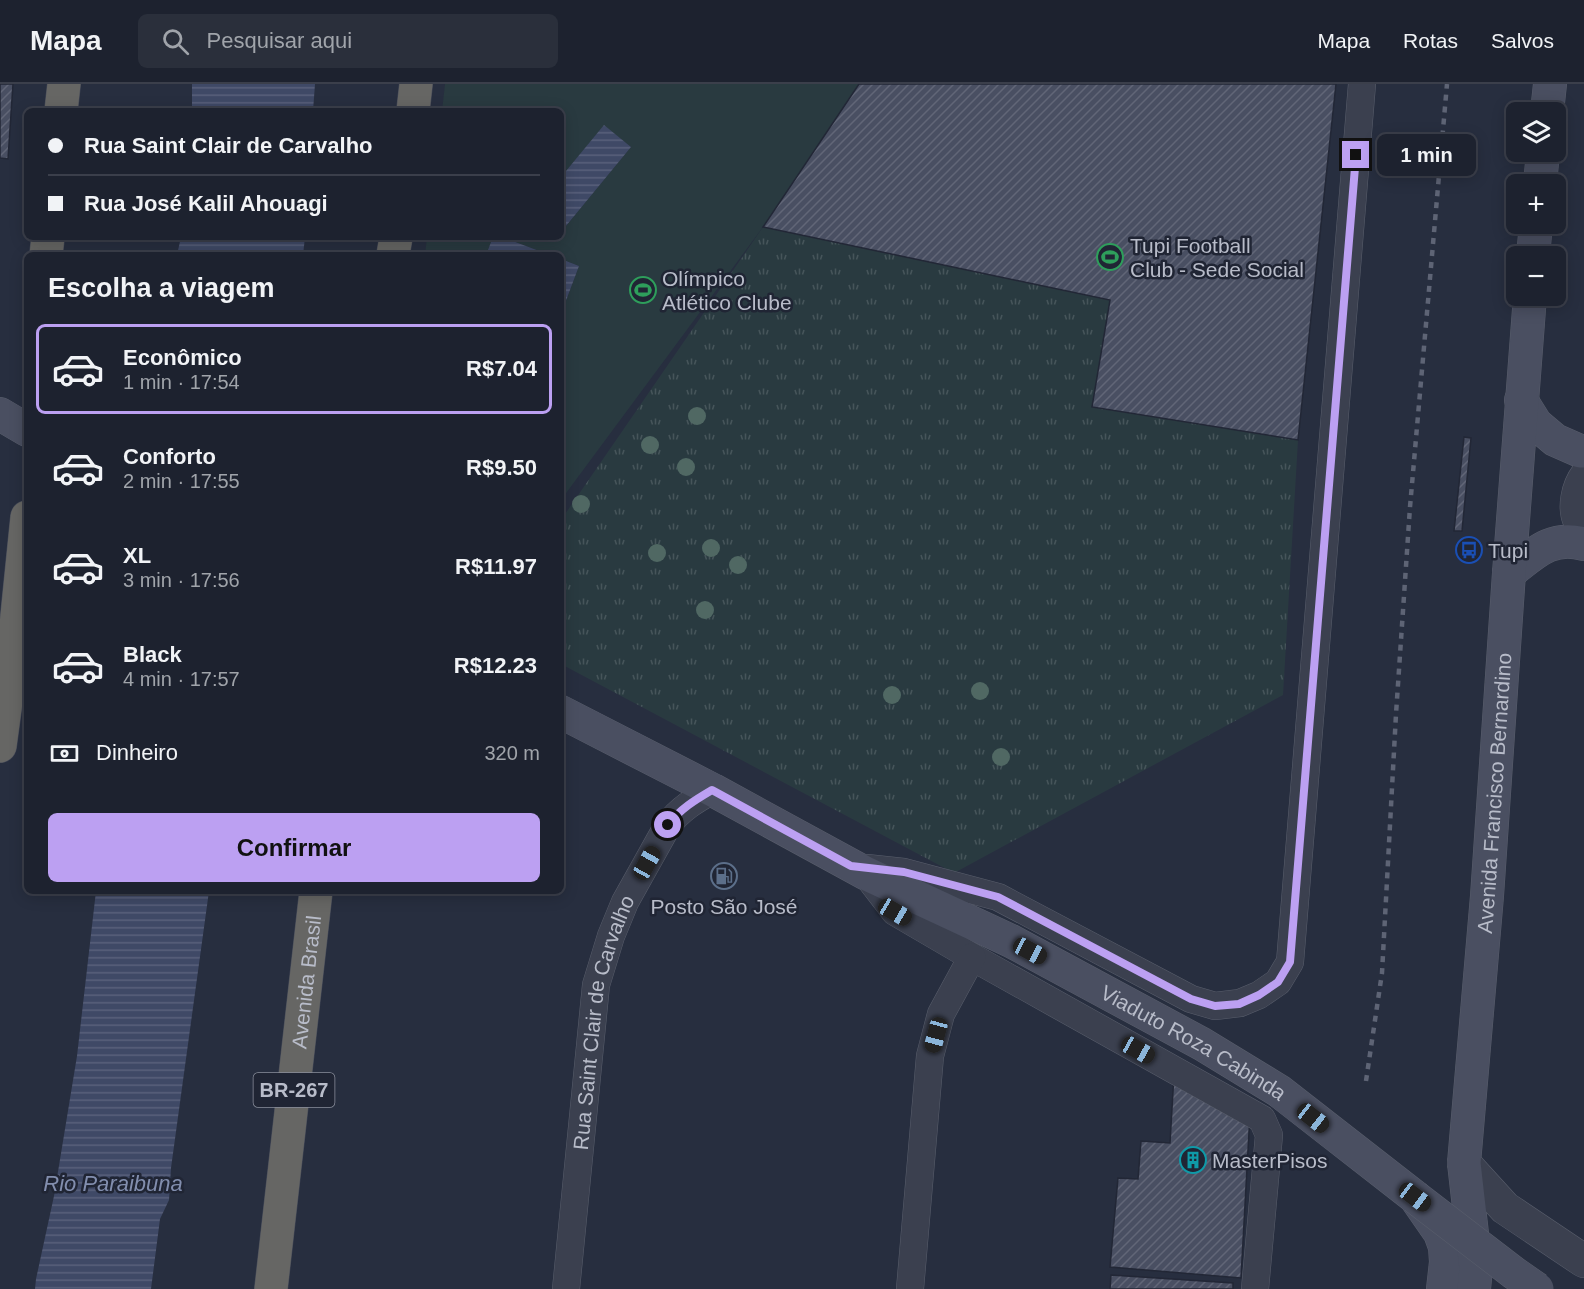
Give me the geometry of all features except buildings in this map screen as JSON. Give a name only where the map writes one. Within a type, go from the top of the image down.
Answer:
[{"type":"highway","points":[[61,108],[64,84]]},
{"type":"highway","points":[[413,108],[416,84]]},
{"type":"highway","points":[[0,746],[24,547]]},
{"type":"highway","name":"Avenida Brasil","points":[[271,1289],[316,894]]},
{"type":"main road","points":[[1548,102],[1550,84]]},
{"type":"main road","name":"Avenida Francisco Bernardino","points":[[1474,1289],[1476,1269],[1464,1163],[1487,896],[1529,306]]},
{"type":"main road","points":[[1521,400],[1536,424],[1555,440],[1584,451]]},
{"type":"main road","points":[[0,414],[24,428]]},
{"type":"main road","points":[[1509,573],[1551,543],[1574,542],[1582,532]]},
{"type":"main road","name":"Viaduto Roza Cabinda","points":[[564,714],[858,869],[1011,941],[1202,1044],[1279,1091],[1537,1289]]},
{"type":"main road","points":[[1415,1197],[1440,1233],[1445,1247],[1443,1289]]},
{"type":"street","points":[[858,869],[904,872],[998,897],[1191,999],[1215,1006],[1239,1004],[1259,995],[1278,982],[1290,962],[1362,84]]},
{"type":"street","points":[[1582,532],[1573,506],[1579,481],[1584,474]]},
{"type":"street","name":"Rua Saint Clair de Carvalho","points":[[566,1289],[596,985],[611,936],[625,902],[668,825],[688,804],[712,790]]},
{"type":"street","points":[[858,869],[895,912],[1262,1119],[1269,1135],[1255,1289]]},
{"type":"street","points":[[910,1289],[930,1056],[941,1014],[972,957]]},
{"type":"street","points":[[1464,1163],[1505,1208],[1584,1261]]},
{"type":"green space","name":"Olímpico Atlético Clube","points":[[445,84],[859,84],[763,227],[564,496],[564,306],[579,266],[564,260],[564,252],[542,252],[510,240],[564,240],[564,228],[631,147],[604,126],[564,173],[564,108],[442,108]]},
{"type":"green space","points":[[763,227],[1110,300],[1092,407],[1298,440],[1283,695],[954,873],[564,666],[564,516]]},
{"type":"green space","points":[[427,240],[492,240],[487,252],[425,252]]},
{"type":"water","points":[[192,84],[315,84],[313,108],[192,108]]},
{"type":"water","points":[[604,125],[631,147],[564,228],[564,173]]},
{"type":"water","points":[[180,240],[305,240],[303,252],[178,252]]},
{"type":"water","points":[[492,240],[510,240],[542,252],[487,252]]},
{"type":"water","points":[[564,260],[579,266],[564,306]]},
{"type":"water","name":"Rio Paraibuna","points":[[96,894],[209,894],[171,1168],[169,1200],[160,1219],[151,1289],[35,1289],[54,1196],[77,1056]]},
{"type":"railway","points":[[1366,1081],[1382,973],[1410,507],[1447,84]]},
{"type":"place","name":"Tupi Football Club - Sede Social","points":[[1110,257]]},
{"type":"place","name":"Olímpico Atlético Clube","points":[[643,290]]},
{"type":"place","name":"Tupi","points":[[1469,550]]},
{"type":"place","name":"Posto São José","points":[[724,876]]},
{"type":"place","name":"MasterPisos","points":[[1193,1160]]},
{"type":"route","points":[[668,825],[688,804],[712,790],[851,866],[904,872],[998,897],[1191,999],[1215,1006],[1239,1004],[1259,995],[1278,982],[1290,962],[1356,155]]}]
